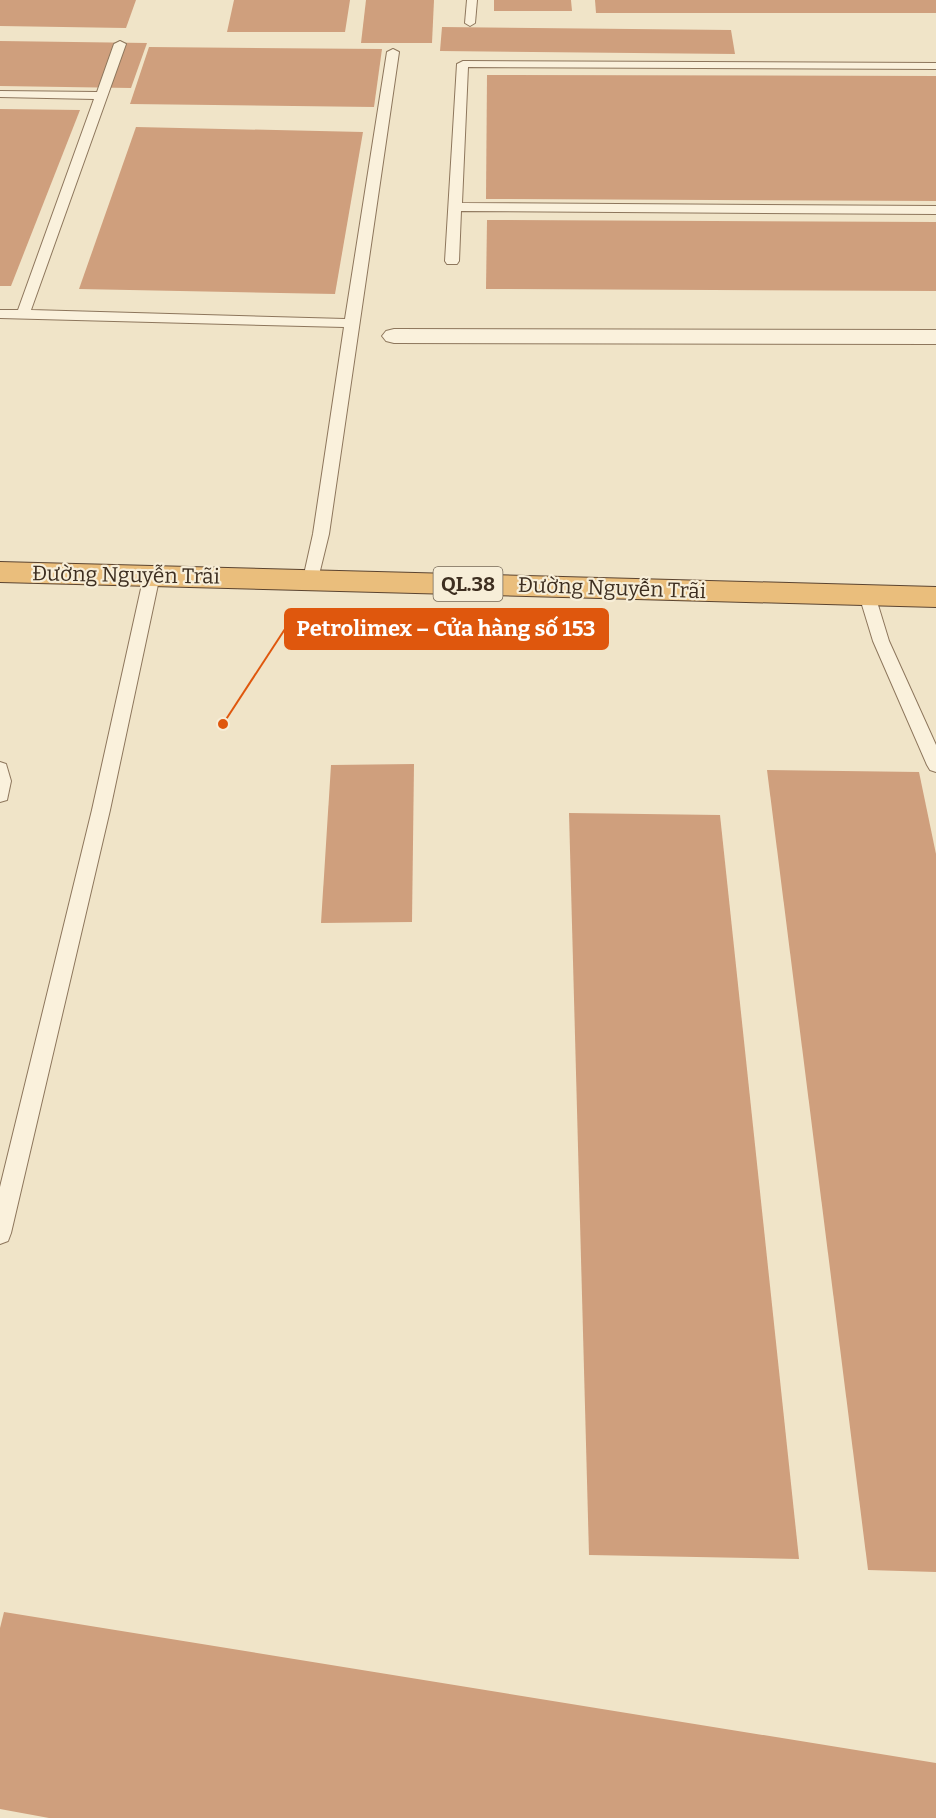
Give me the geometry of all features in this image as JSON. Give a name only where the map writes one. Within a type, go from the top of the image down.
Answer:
[{"type":"highway","name":"Đường Nguyễn Trãi","points":[[0,572],[936,597]]},
{"type":"street","points":[[394,336],[936,337]]},
{"type":"lane","points":[[470,22],[472,0]]},
{"type":"lane","points":[[23,314],[120,44]]},
{"type":"lane","points":[[311,579],[321,534],[393,52]]},
{"type":"lane","points":[[452,261],[463,64],[936,66]]},
{"type":"lane","points":[[0,94],[103,96]]},
{"type":"lane","points":[[455,207],[936,210]]},
{"type":"lane","points":[[0,314],[351,323]]},
{"type":"lane","points":[[0,1233],[101,810],[152,575]]},
{"type":"lane","points":[[867,595],[881,641],[936,765]]},
{"type":"lane","points":[[0,769],[2,781],[0,795]]},
{"type":"building","points":[[0,0],[136,0],[126,28],[0,26]]},
{"type":"building","points":[[234,0],[350,0],[345,32],[227,32]]},
{"type":"building","points":[[366,0],[434,0],[432,43],[361,43]]},
{"type":"building","points":[[494,0],[571,0],[572,11],[494,11]]},
{"type":"building","points":[[595,0],[936,0],[936,13],[596,13]]},
{"type":"building","points":[[442,27],[731,30],[735,54],[440,51]]},
{"type":"building","points":[[0,41],[147,43],[131,88],[0,86]]},
{"type":"building","points":[[149,47],[382,49],[374,107],[130,104]]},
{"type":"building","points":[[487,75],[936,76],[936,201],[486,199]]},
{"type":"building","points":[[0,109],[80,110],[11,286],[0,286]]},
{"type":"building","points":[[136,127],[363,132],[335,294],[79,289]]},
{"type":"building","points":[[487,220],[936,222],[936,291],[486,289]]},
{"type":"building","points":[[414,764],[412,922],[321,923],[331,765]]},
{"type":"building","points":[[767,770],[919,772],[936,854],[936,1572],[868,1570]]},
{"type":"building","points":[[569,813],[720,815],[799,1559],[589,1555]]},
{"type":"building","points":[[4,1612],[936,1763],[936,1818],[49,1818],[0,1809],[0,1628]]},
{"type":"place","name":"Petrolimex – Cửa hàng số 153","points":[[223,724]]}]
